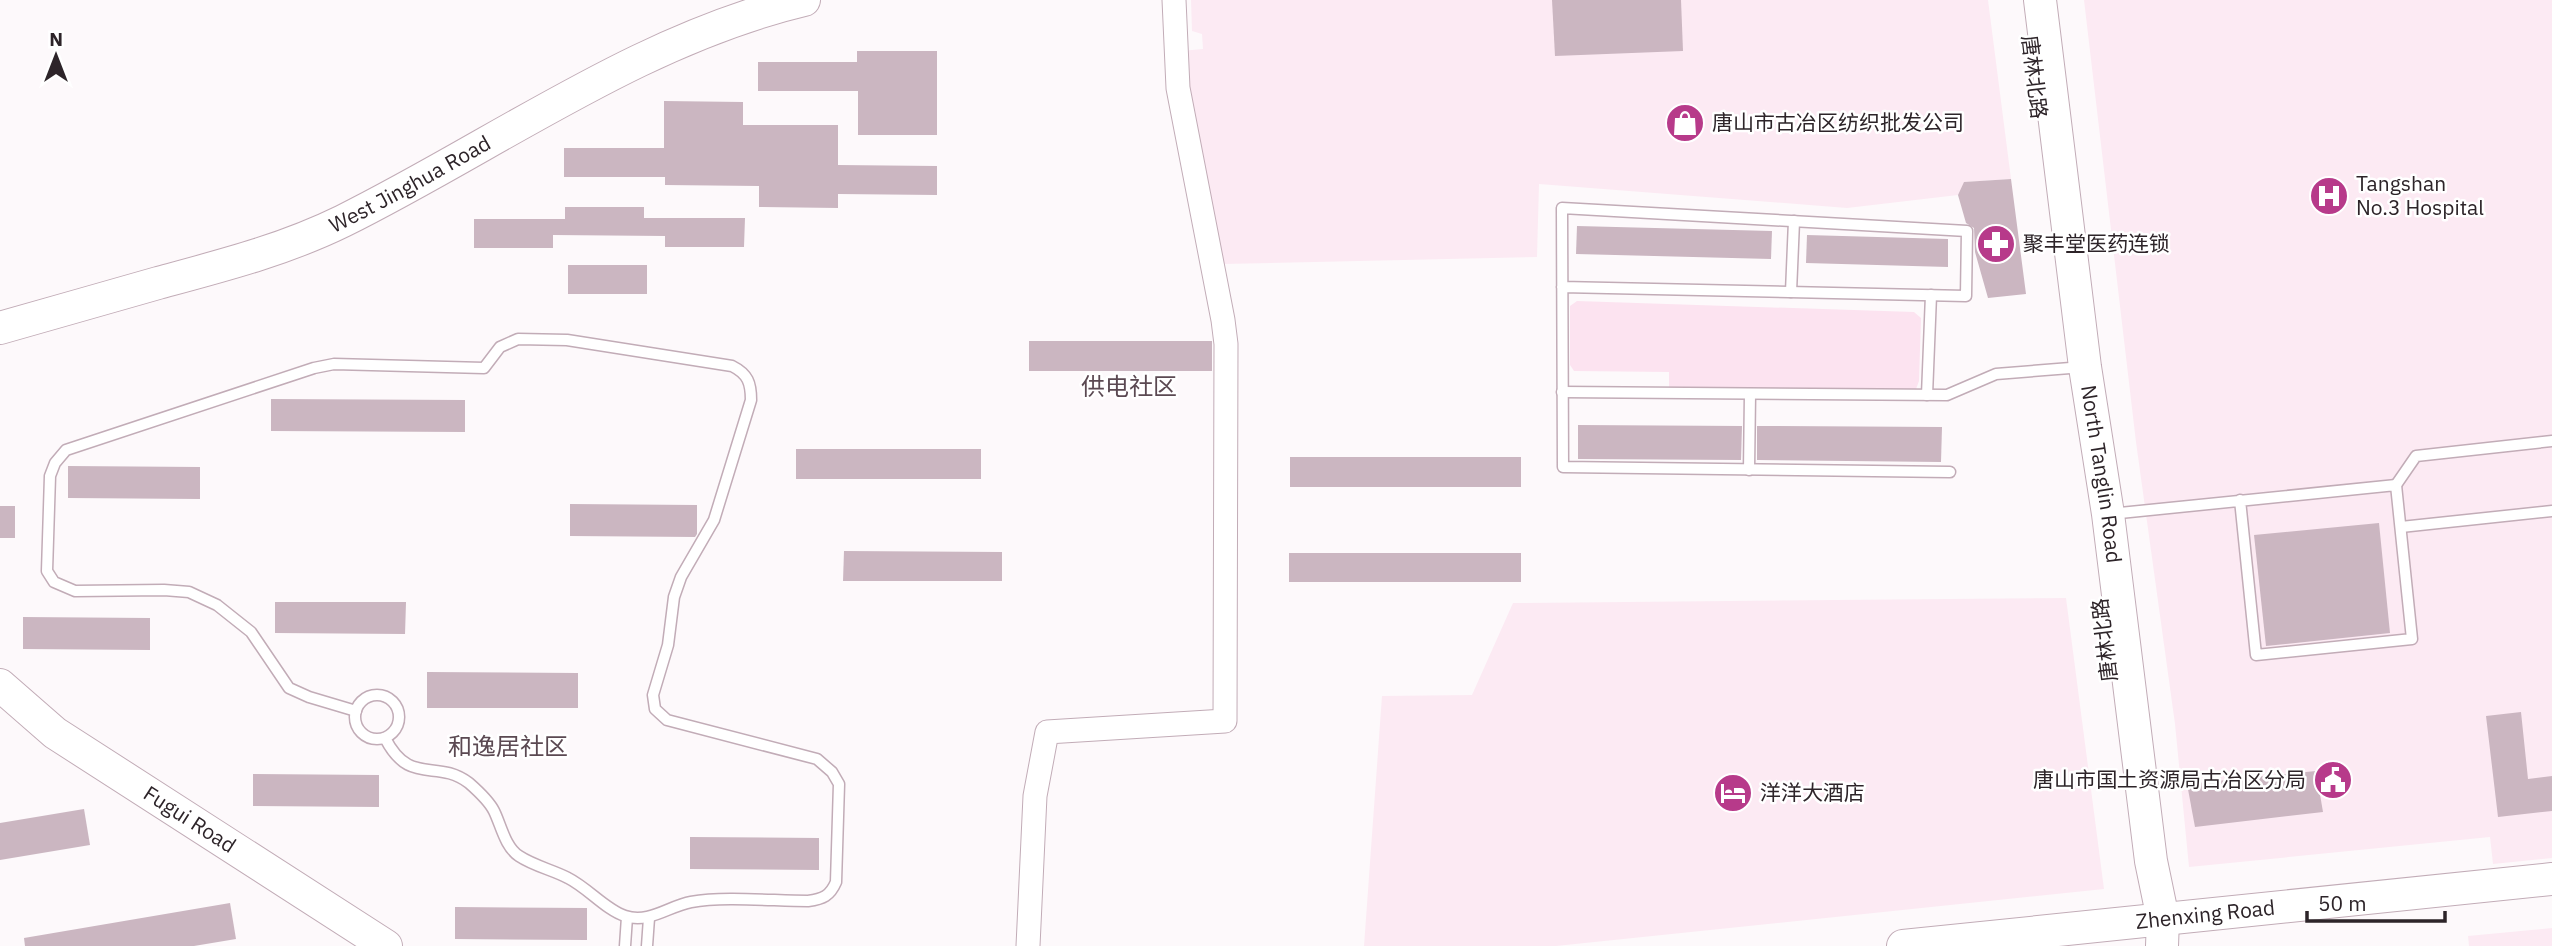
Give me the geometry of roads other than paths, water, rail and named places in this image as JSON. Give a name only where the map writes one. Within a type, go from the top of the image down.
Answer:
[{"type":"main road","name":"West Jinghua Road","points":[[0,328],[250,258],[341,221],[590,86],[710,29],[765,9],[804,0]]},
{"type":"main road","name":"唐林北路","points":[[2024,0],[2079,368],[2132,856],[2154,932]]},
{"type":"main road","name":"North Tanglin Road","points":[[2040,0],[2079,368],[2108,514],[2151,861],[2154,932]]},
{"type":"main road","name":"Fugui Road","points":[[0,685],[55,733],[386,946]]},
{"type":"main road","name":"Zhenxing Road","points":[[1903,946],[2154,932],[2552,879]]},
{"type":"street","points":[[1028,946],[1035,796],[1047,732],[1225,721],[1226,344],[1178,88],[1174,0]]},
{"type":"lane","points":[[1562,287],[1966,296],[1967,231],[1562,208],[1562,287],[1562,392],[1563,467],[1950,472]]},
{"type":"lane","points":[[1791,292],[1794,221]]},
{"type":"lane","points":[[1927,395],[1931,295]]},
{"type":"lane","points":[[356,711],[309,698],[289,688],[251,632],[217,605],[189,592],[75,591],[54,582],[47,571],[50,476],[55,463],[66,450],[314,368],[334,364],[484,368],[500,346],[518,338],[567,340],[733,366],[744,372],[751,385],[751,400],[714,520],[681,577],[674,597],[668,645],[653,695],[655,709],[667,720],[817,760],[832,772],[839,784],[836,882],[831,893],[821,899],[691,902],[649,918],[627,917],[612,910],[570,878],[517,855],[504,836],[493,808],[472,786],[450,774],[407,766],[394,755],[385,738]]},
{"type":"lane","points":[[1562,392],[1947,395],[1996,374],[2079,368]]},
{"type":"lane","points":[[1749,470],[1750,394]]},
{"type":"lane","points":[[2240,500],[2256,655],[2412,639],[2396,485],[2416,456],[2552,441]]},
{"type":"lane","points":[[2108,514],[2396,485]]},
{"type":"lane","points":[[2401,527],[2552,510]]},
{"type":"lane","points":[[372,695],[387,697],[398,707],[400,721],[393,733],[385,738],[374,739],[361,733],[356,726],[356,711],[359,704],[372,695]]},
{"type":"lane","points":[[625,946],[627,917]]},
{"type":"lane","points":[[648,946],[649,918]]},
{"type":"place","name":"唐山市古冶区纺织批发公司","points":[[1685,123]]},
{"type":"place","name":"Tangshan No.3 Hospital","points":[[2329,196]]},
{"type":"place","name":"聚丰堂医药连锁","points":[[1996,244]]},
{"type":"place","name":"唐山市国土资源局古冶区分局","points":[[2333,780]]},
{"type":"place","name":"洋洋大酒店","points":[[1733,793]]},
{"type":"district","name":"供电社区","points":[[1129,387]]},
{"type":"district","name":"和逸居社区","points":[[508,747]]}]
